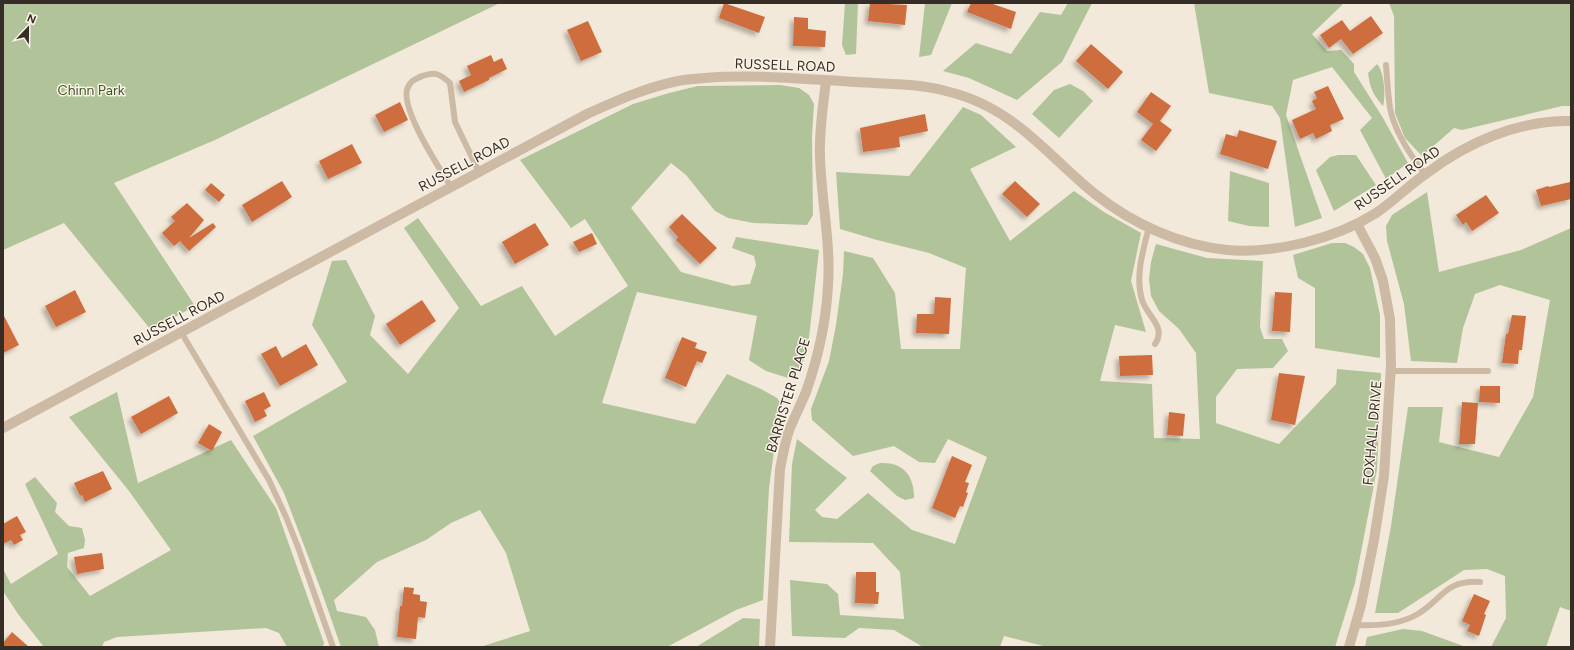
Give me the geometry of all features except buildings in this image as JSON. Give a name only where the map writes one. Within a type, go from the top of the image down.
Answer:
[{"type":"street","name":"RUSSELL ROAD","points":[[3,428],[587,114],[622,99],[678,80],[717,77],[756,77],[826,81],[928,87],[968,97],[988,106],[1015,123],[1095,194],[1149,228],[1196,245],[1230,250],[1280,248],[1342,230],[1376,213],[1396,199],[1425,174],[1453,155],[1493,136],[1520,127],[1547,121],[1571,121]]},
{"type":"street","name":"BARRISTER PLACE","points":[[770,647],[780,469],[790,429],[806,392],[817,353],[825,316],[828,286],[828,243],[820,157],[820,130],[826,81]]},
{"type":"street","name":"FOXHALL DRIVE","points":[[1349,647],[1356,625],[1374,540],[1384,476],[1391,371],[1390,319],[1383,281],[1375,258],[1356,224]]},
{"type":"lane","points":[[1386,65],[1390,109],[1394,121],[1412,158],[1425,174]]},
{"type":"lane","points":[[451,187],[427,149],[413,118],[406,97],[407,88],[412,80],[429,74],[435,74],[441,75],[450,82],[455,122],[479,172]]},
{"type":"lane","points":[[1149,228],[1143,250],[1140,290],[1143,302],[1158,326],[1159,334],[1155,344]]},
{"type":"lane","points":[[181,332],[275,493],[298,547],[333,647]]},
{"type":"lane","points":[[1391,371],[1488,371]]},
{"type":"lane","points":[[1356,625],[1370,626],[1404,620],[1416,615],[1428,607],[1449,588],[1458,583],[1467,581],[1480,582]]},
{"type":"green space","name":"Chinn Park","points":[[3,3],[500,3],[215,140],[114,183],[195,306],[151,330],[64,223],[3,250]]},
{"type":"green space","points":[[845,3],[858,3],[856,54],[846,55],[842,45]]},
{"type":"green space","points":[[925,3],[952,3],[931,55],[919,57]]},
{"type":"green space","points":[[1068,3],[1092,3],[1062,62],[1017,100],[969,78],[943,71],[976,43],[1011,54],[1040,12],[1061,15]]},
{"type":"green space","points":[[1194,3],[1344,3],[1312,34],[1327,51],[1341,50],[1354,64],[1354,72],[1383,118],[1408,163],[1386,179],[1360,130],[1372,118],[1332,67],[1293,80],[1286,115],[1322,218],[1295,227],[1280,118],[1272,106],[1209,93]]},
{"type":"green space","points":[[1389,3],[1571,3],[1571,106],[1562,106],[1462,130],[1454,128],[1422,156],[1405,138],[1395,113],[1394,16]]},
{"type":"green space","points":[[1377,64],[1384,84],[1383,106],[1372,91],[1368,73]]},
{"type":"green space","points":[[1070,84],[1083,91],[1093,101],[1059,138],[1032,114],[1054,90]]},
{"type":"green space","points":[[780,85],[799,88],[809,95],[814,104],[812,136],[813,215],[807,225],[753,223],[728,218],[715,211],[686,175],[671,163],[631,208],[681,272],[733,286],[750,284],[756,265],[754,256],[732,248],[736,237],[819,250],[807,355],[796,373],[788,378],[766,371],[749,360],[757,316],[637,292],[602,403],[695,424],[727,374],[777,398],[784,408],[775,444],[769,488],[763,600],[736,610],[667,647],[480,647],[530,631],[506,553],[480,510],[451,523],[426,540],[377,562],[334,600],[337,611],[366,617],[375,630],[379,647],[341,647],[284,493],[253,436],[347,382],[312,325],[332,261],[346,260],[375,316],[370,335],[408,374],[459,308],[404,228],[418,218],[481,306],[522,286],[555,336],[628,286],[585,219],[571,228],[520,160],[633,104],[669,93],[698,86]]},
{"type":"green space","points":[[963,107],[981,115],[1016,147],[970,169],[1010,241],[1074,191],[1104,212],[1141,233],[1131,281],[1146,332],[1115,325],[1100,381],[1152,384],[1154,438],[1200,439],[1196,353],[1179,329],[1159,311],[1151,296],[1149,279],[1151,262],[1156,244],[1207,258],[1263,261],[1260,327],[1264,339],[1282,339],[1288,351],[1273,368],[1237,369],[1216,397],[1216,423],[1279,444],[1336,384],[1337,369],[1381,373],[1377,469],[1355,583],[1335,647],[1047,647],[1004,636],[1000,647],[923,647],[894,630],[859,628],[845,638],[792,636],[790,580],[827,584],[838,594],[840,615],[904,619],[900,572],[873,543],[789,542],[792,464],[797,439],[847,478],[815,510],[822,517],[837,519],[868,493],[912,530],[955,544],[987,457],[948,439],[935,463],[919,462],[894,446],[853,456],[812,420],[811,409],[829,361],[843,274],[844,251],[873,258],[895,293],[901,349],[960,349],[966,268],[929,253],[840,229],[836,172],[909,176]]},
{"type":"green space","points":[[1338,155],[1356,155],[1376,185],[1334,211],[1316,170],[1330,157]]},
{"type":"green space","points":[[1230,171],[1269,183],[1269,227],[1249,226],[1228,221]]},
{"type":"green space","points":[[1427,192],[1439,272],[1521,250],[1571,228],[1571,611],[1560,607],[1546,647],[1491,647],[1506,618],[1505,576],[1487,569],[1464,570],[1398,613],[1375,613],[1391,526],[1408,407],[1443,407],[1439,442],[1499,457],[1533,397],[1550,300],[1500,285],[1475,294],[1463,328],[1457,363],[1411,361],[1404,304],[1387,241],[1386,226],[1392,215]]},
{"type":"green space","points":[[1332,243],[1345,243],[1354,247],[1363,254],[1370,268],[1380,315],[1380,358],[1315,348],[1315,288],[1298,278],[1293,255]]},
{"type":"green space","points":[[117,392],[138,483],[231,440],[276,508],[324,643],[323,647],[287,647],[279,633],[266,628],[117,637],[104,642],[102,647],[44,647],[18,614],[3,591],[3,569],[11,584],[58,554],[25,484],[35,477],[57,503],[55,512],[69,526],[82,528],[85,540],[84,548],[68,553],[67,567],[90,596],[171,550],[129,491],[69,417]]},
{"type":"green space","points":[[880,463],[895,465],[906,472],[912,483],[914,498],[905,500],[897,496],[870,471],[873,466]]},
{"type":"green space","points":[[743,618],[760,619],[759,647],[696,647]]},
{"type":"green space","points":[[1403,629],[1422,631],[1466,647],[1365,647],[1367,637]]}]
